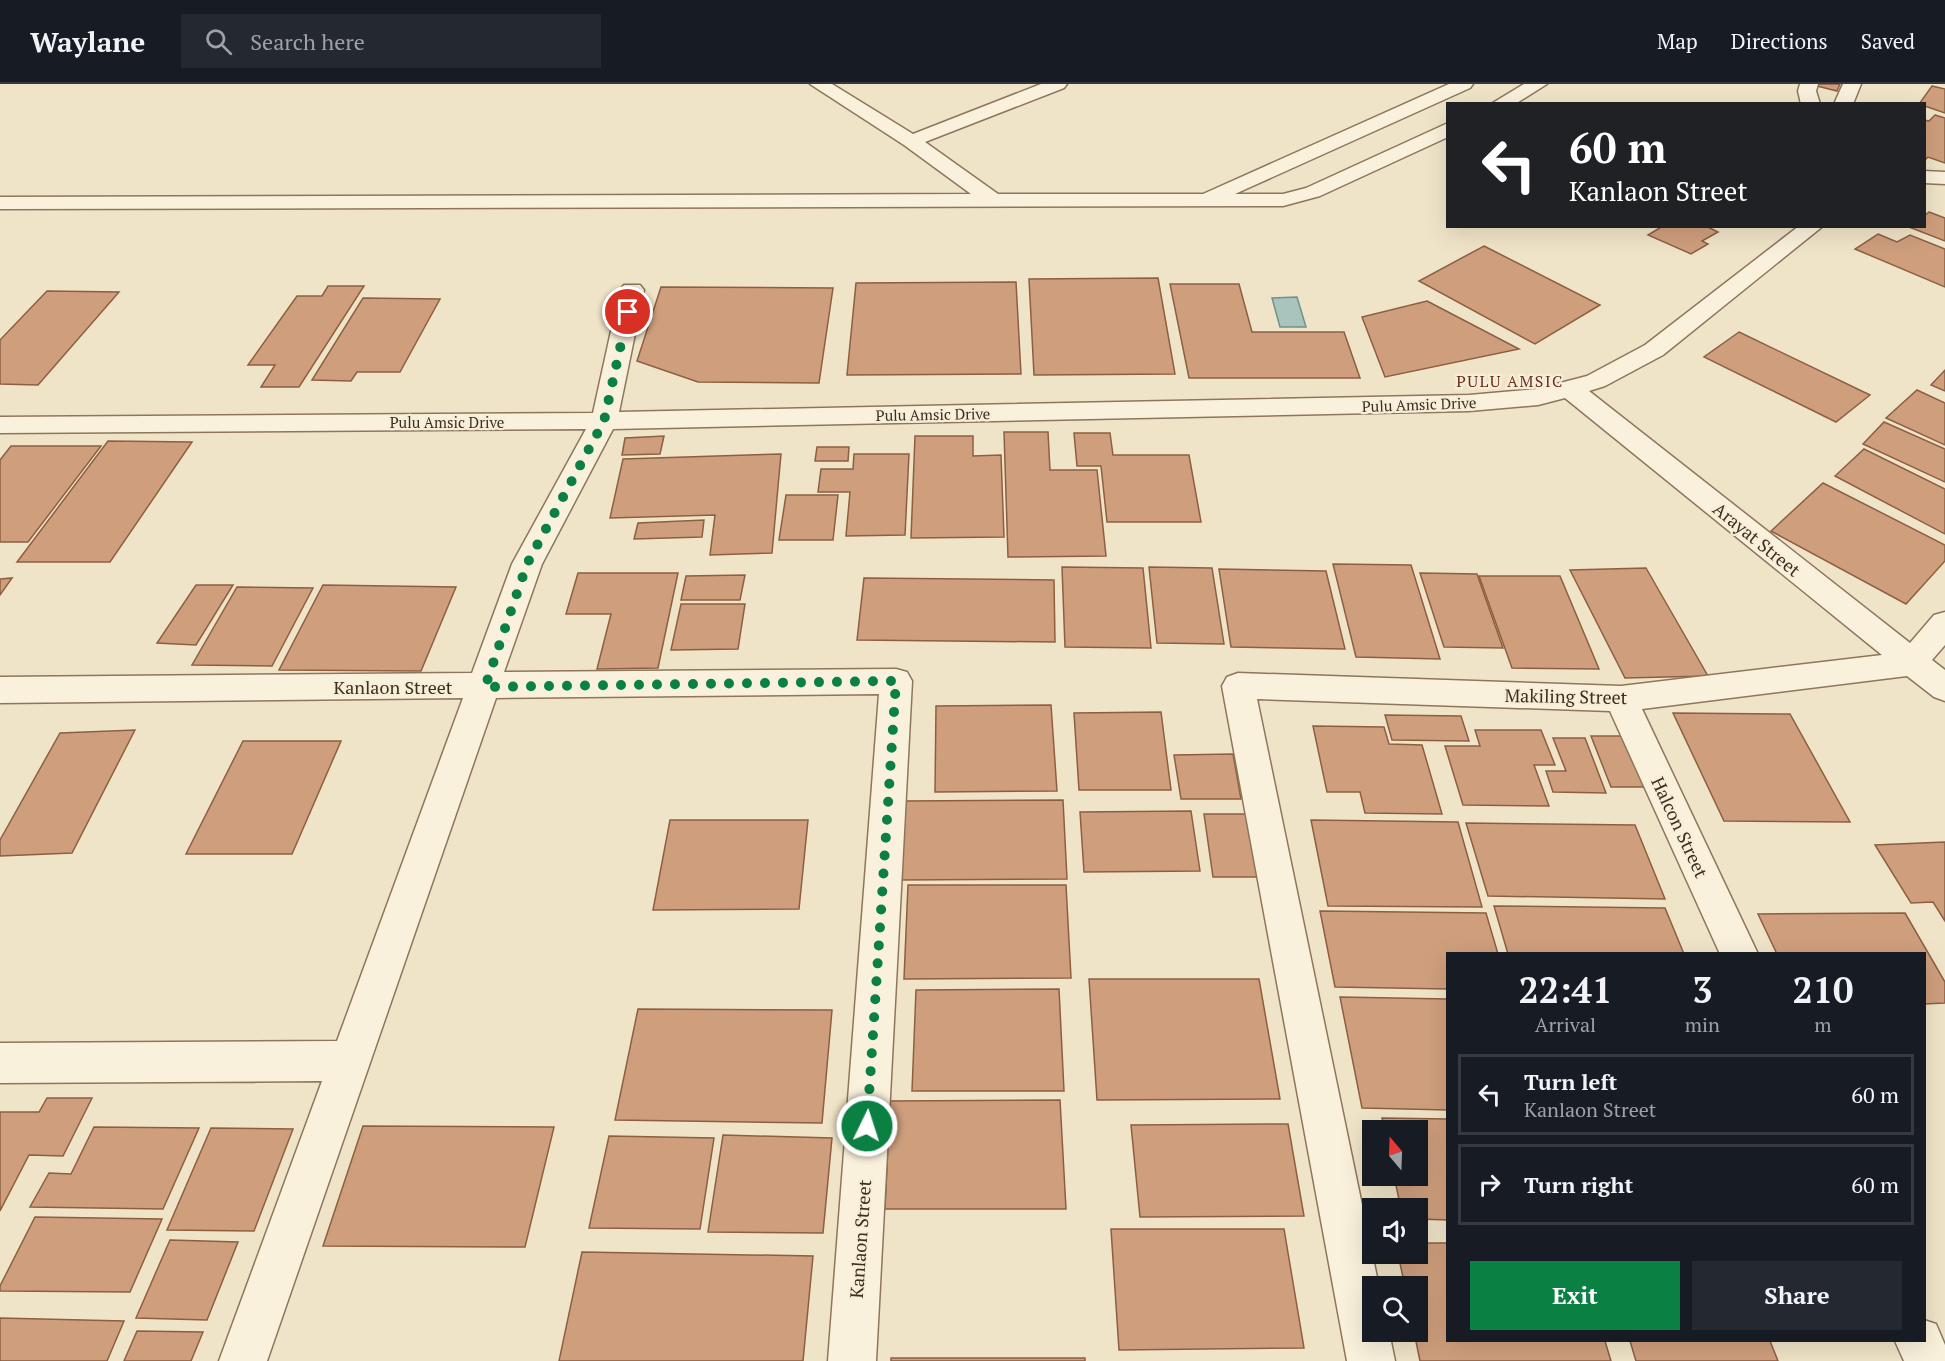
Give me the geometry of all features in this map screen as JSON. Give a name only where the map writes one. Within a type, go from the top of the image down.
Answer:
[{"type":"street","points":[[819,84],[911,141],[995,202]]},
{"type":"street","points":[[911,141],[1058,84]]},
{"type":"street","points":[[1200,202],[1464,84]]},
{"type":"street","points":[[1504,102],[1539,84]]},
{"type":"street","points":[[1809,84],[1807,91],[1810,102]]},
{"type":"street","points":[[1844,102],[1852,84]]},
{"type":"street","points":[[0,203],[1283,201],[1313,192],[1446,130]]},
{"type":"street","points":[[1926,177],[1945,178]]},
{"type":"street","name":"Pulu Amsic Drive","points":[[0,425],[604,421],[1469,403],[1538,397],[1596,381],[1654,350],[1810,228]]},
{"type":"street","points":[[243,1361],[527,564],[604,421],[632,290]]},
{"type":"street","name":"Arayat Street","points":[[1570,389],[1945,687]]},
{"type":"street","points":[[1912,663],[1945,623]]},
{"type":"street","name":"Makiling Street","points":[[1371,1361],[1238,686],[1621,699],[1912,663]]},
{"type":"street","name":"Kanlaon Street","points":[[0,690],[485,687],[896,681],[852,1361]]},
{"type":"street","name":"Halcon Street","points":[[1621,699],[1738,952]]},
{"type":"street","points":[[0,1064],[349,1061]]},
{"type":"street","points":[[1919,1342],[1928,1361]]},
{"type":"water","points":[[1297,297],[1306,327],[1280,327],[1272,298]]},
{"type":"building","points":[[1818,84],[1840,84],[1837,91],[1817,86]]},
{"type":"building","points":[[1932,86],[1945,89],[1945,113],[1926,106],[1926,102],[1920,102]]},
{"type":"building","points":[[1935,115],[1945,118],[1945,163],[1928,157],[1926,159],[1926,120],[1929,121]]},
{"type":"building","points":[[1929,212],[1945,218],[1945,241],[1912,228],[1926,228],[1926,214]]},
{"type":"building","points":[[1660,228],[1710,228],[1718,232],[1702,241],[1708,244],[1691,254],[1648,235]]},
{"type":"building","points":[[1878,234],[1897,242],[1910,235],[1945,249],[1945,287],[1855,249]]},
{"type":"building","points":[[1484,246],[1600,305],[1535,344],[1419,281]]},
{"type":"building","points":[[1158,278],[1175,374],[1034,375],[1029,279]]},
{"type":"building","points":[[1016,282],[1021,374],[847,375],[856,283]]},
{"type":"building","points":[[1170,284],[1239,284],[1252,332],[1344,332],[1360,378],[1189,378]]},
{"type":"building","points":[[328,286],[364,286],[299,387],[261,387],[275,365],[248,365],[297,296],[322,296]]},
{"type":"building","points":[[661,287],[833,288],[819,383],[698,382],[637,361]]},
{"type":"building","points":[[47,291],[119,292],[38,385],[0,384],[0,340]]},
{"type":"building","points":[[363,298],[440,299],[400,372],[357,372],[351,381],[312,380]]},
{"type":"building","points":[[1427,301],[1519,349],[1385,377],[1362,317]]},
{"type":"building","points":[[1739,332],[1870,395],[1836,422],[1704,357]]},
{"type":"building","points":[[1945,370],[1945,391],[1931,385]]},
{"type":"building","points":[[1917,390],[1945,403],[1945,445],[1886,418]]},
{"type":"building","points":[[1884,422],[1945,449],[1945,482],[1863,444]]},
{"type":"building","points":[[1004,432],[1048,432],[1050,470],[1097,470],[1106,556],[1008,557]]},
{"type":"building","points":[[1074,433],[1110,433],[1113,455],[1189,455],[1201,522],[1107,522],[1101,466],[1077,466]]},
{"type":"building","points":[[664,436],[660,454],[622,455],[625,438]]},
{"type":"building","points":[[915,436],[973,436],[973,456],[1001,455],[1004,537],[911,538]]},
{"type":"building","points":[[108,441],[192,442],[110,562],[17,562]]},
{"type":"building","points":[[11,446],[101,446],[28,542],[0,542],[0,460]]},
{"type":"building","points":[[817,447],[849,447],[848,461],[815,461]]},
{"type":"building","points":[[1864,449],[1945,489],[1945,534],[1835,476]]},
{"type":"building","points":[[781,454],[772,553],[710,555],[715,515],[610,518],[623,459]]},
{"type":"building","points":[[854,454],[909,454],[905,535],[846,536],[850,492],[818,492],[821,469],[853,469]]},
{"type":"building","points":[[1823,483],[1945,545],[1945,561],[1906,604],[1771,531]]},
{"type":"building","points":[[786,495],[838,495],[833,540],[779,540]]},
{"type":"building","points":[[704,520],[702,537],[634,539],[638,523]]},
{"type":"building","points":[[1333,564],[1411,565],[1440,659],[1356,657]]},
{"type":"building","points":[[1062,567],[1143,568],[1151,648],[1065,647]]},
{"type":"building","points":[[1149,567],[1212,568],[1224,644],[1157,643]]},
{"type":"building","points":[[1646,568],[1708,676],[1625,678],[1570,570]]},
{"type":"building","points":[[1219,569],[1326,571],[1345,649],[1231,647]]},
{"type":"building","points":[[578,573],[678,573],[658,668],[597,669],[611,614],[566,614]]},
{"type":"building","points":[[1420,573],[1477,574],[1503,648],[1444,647]]},
{"type":"building","points":[[745,575],[740,600],[681,600],[686,576]]},
{"type":"building","points":[[1479,576],[1560,576],[1599,669],[1512,668]]},
{"type":"building","points":[[12,578],[0,595],[0,579]]},
{"type":"building","points":[[864,578],[1054,580],[1055,642],[857,640]]},
{"type":"building","points":[[196,585],[233,585],[196,645],[157,643]]},
{"type":"building","points":[[323,585],[456,587],[421,671],[279,670]]},
{"type":"building","points":[[237,587],[313,588],[272,666],[192,665]]},
{"type":"building","points":[[681,604],[745,604],[738,649],[671,650]]},
{"type":"building","points":[[1051,705],[1057,791],[935,792],[936,706]]},
{"type":"building","points":[[1161,712],[1171,790],[1079,790],[1074,713]]},
{"type":"building","points":[[1673,713],[1790,714],[1850,822],[1724,821]]},
{"type":"building","points":[[1385,715],[1461,716],[1469,741],[1392,740]]},
{"type":"building","points":[[1313,726],[1384,727],[1389,744],[1422,745],[1442,814],[1365,813],[1360,792],[1327,792]]},
{"type":"building","points":[[135,730],[72,853],[0,856],[0,840],[60,733]]},
{"type":"building","points":[[1475,730],[1541,730],[1555,765],[1534,765],[1549,806],[1463,805],[1445,746],[1480,746]]},
{"type":"building","points":[[1591,736],[1624,736],[1645,787],[1611,787]]},
{"type":"building","points":[[1553,738],[1585,738],[1606,793],[1553,792],[1546,771],[1566,771]]},
{"type":"building","points":[[243,741],[341,741],[292,854],[186,854]]},
{"type":"building","points":[[1233,754],[1241,799],[1181,799],[1174,755]]},
{"type":"building","points":[[1063,800],[1067,879],[900,880],[904,801]]},
{"type":"building","points":[[1191,811],[1200,871],[1084,872],[1080,812]]},
{"type":"building","points":[[1204,814],[1248,814],[1260,877],[1213,877]]},
{"type":"building","points":[[670,820],[808,820],[799,909],[653,910]]},
{"type":"building","points":[[1311,820],[1458,822],[1482,907],[1328,906]]},
{"type":"building","points":[[1466,823],[1635,825],[1665,899],[1488,896]]},
{"type":"building","points":[[1945,842],[1945,921],[1933,902],[1911,903],[1875,845]]},
{"type":"building","points":[[908,885],[1066,885],[1071,978],[904,979]]},
{"type":"building","points":[[1494,906],[1665,908],[1683,952],[1507,952]]},
{"type":"building","points":[[1320,911],[1486,913],[1497,952],[1446,952],[1446,989],[1335,987]]},
{"type":"building","points":[[1905,913],[1945,982],[1945,1003],[1926,1004],[1926,952],[1776,952],[1758,914]]},
{"type":"building","points":[[1089,979],[1259,979],[1280,1099],[1097,1100]]},
{"type":"building","points":[[1059,989],[1064,1091],[912,1091],[916,990]]},
{"type":"building","points":[[1340,997],[1446,999],[1446,1110],[1362,1108]]},
{"type":"building","points":[[638,1009],[832,1010],[822,1123],[615,1120]]},
{"type":"building","points":[[47,1098],[92,1098],[63,1156],[29,1155],[0,1211],[0,1112],[39,1112]]},
{"type":"building","points":[[1060,1100],[1066,1209],[885,1209],[890,1101]]},
{"type":"building","points":[[1382,1118],[1446,1119],[1446,1220],[1428,1219],[1428,1198],[1399,1198],[1396,1186],[1428,1186],[1428,1120],[1382,1120]]},
{"type":"building","points":[[1288,1124],[1304,1216],[1140,1217],[1131,1125]]},
{"type":"building","points":[[363,1126],[554,1127],[525,1247],[323,1246]]},
{"type":"building","points":[[94,1127],[199,1128],[163,1209],[30,1207],[49,1173],[71,1174]]},
{"type":"building","points":[[211,1128],[293,1129],[254,1231],[167,1230]]},
{"type":"building","points":[[723,1135],[832,1138],[823,1233],[708,1232]]},
{"type":"building","points":[[609,1136],[714,1138],[700,1229],[589,1228]]},
{"type":"building","points":[[35,1217],[162,1219],[130,1292],[0,1291],[0,1286]]},
{"type":"building","points":[[1111,1229],[1284,1229],[1304,1348],[1119,1350]]},
{"type":"building","points":[[170,1240],[238,1242],[207,1320],[136,1318]]},
{"type":"building","points":[[1428,1243],[1446,1243],[1446,1342],[1605,1342],[1611,1361],[1420,1361],[1416,1342],[1428,1342],[1428,1276],[1403,1276],[1400,1264],[1428,1264]]},
{"type":"building","points":[[582,1252],[813,1256],[803,1361],[559,1361]]},
{"type":"building","points":[[0,1318],[124,1321],[107,1361],[0,1361]]},
{"type":"building","points":[[137,1331],[203,1332],[191,1361],[124,1361]]},
{"type":"building","points":[[1630,1342],[1770,1342],[1778,1361],[1636,1361]]},
{"type":"building","points":[[891,1358],[1085,1358],[1085,1361],[891,1361]]},
{"type":"district","name":"PULU AMSIC","points":[[1510,381]]},
{"type":"route","points":[[628,312],[604,421],[527,564],[485,687],[896,681],[867,1126]]}]
